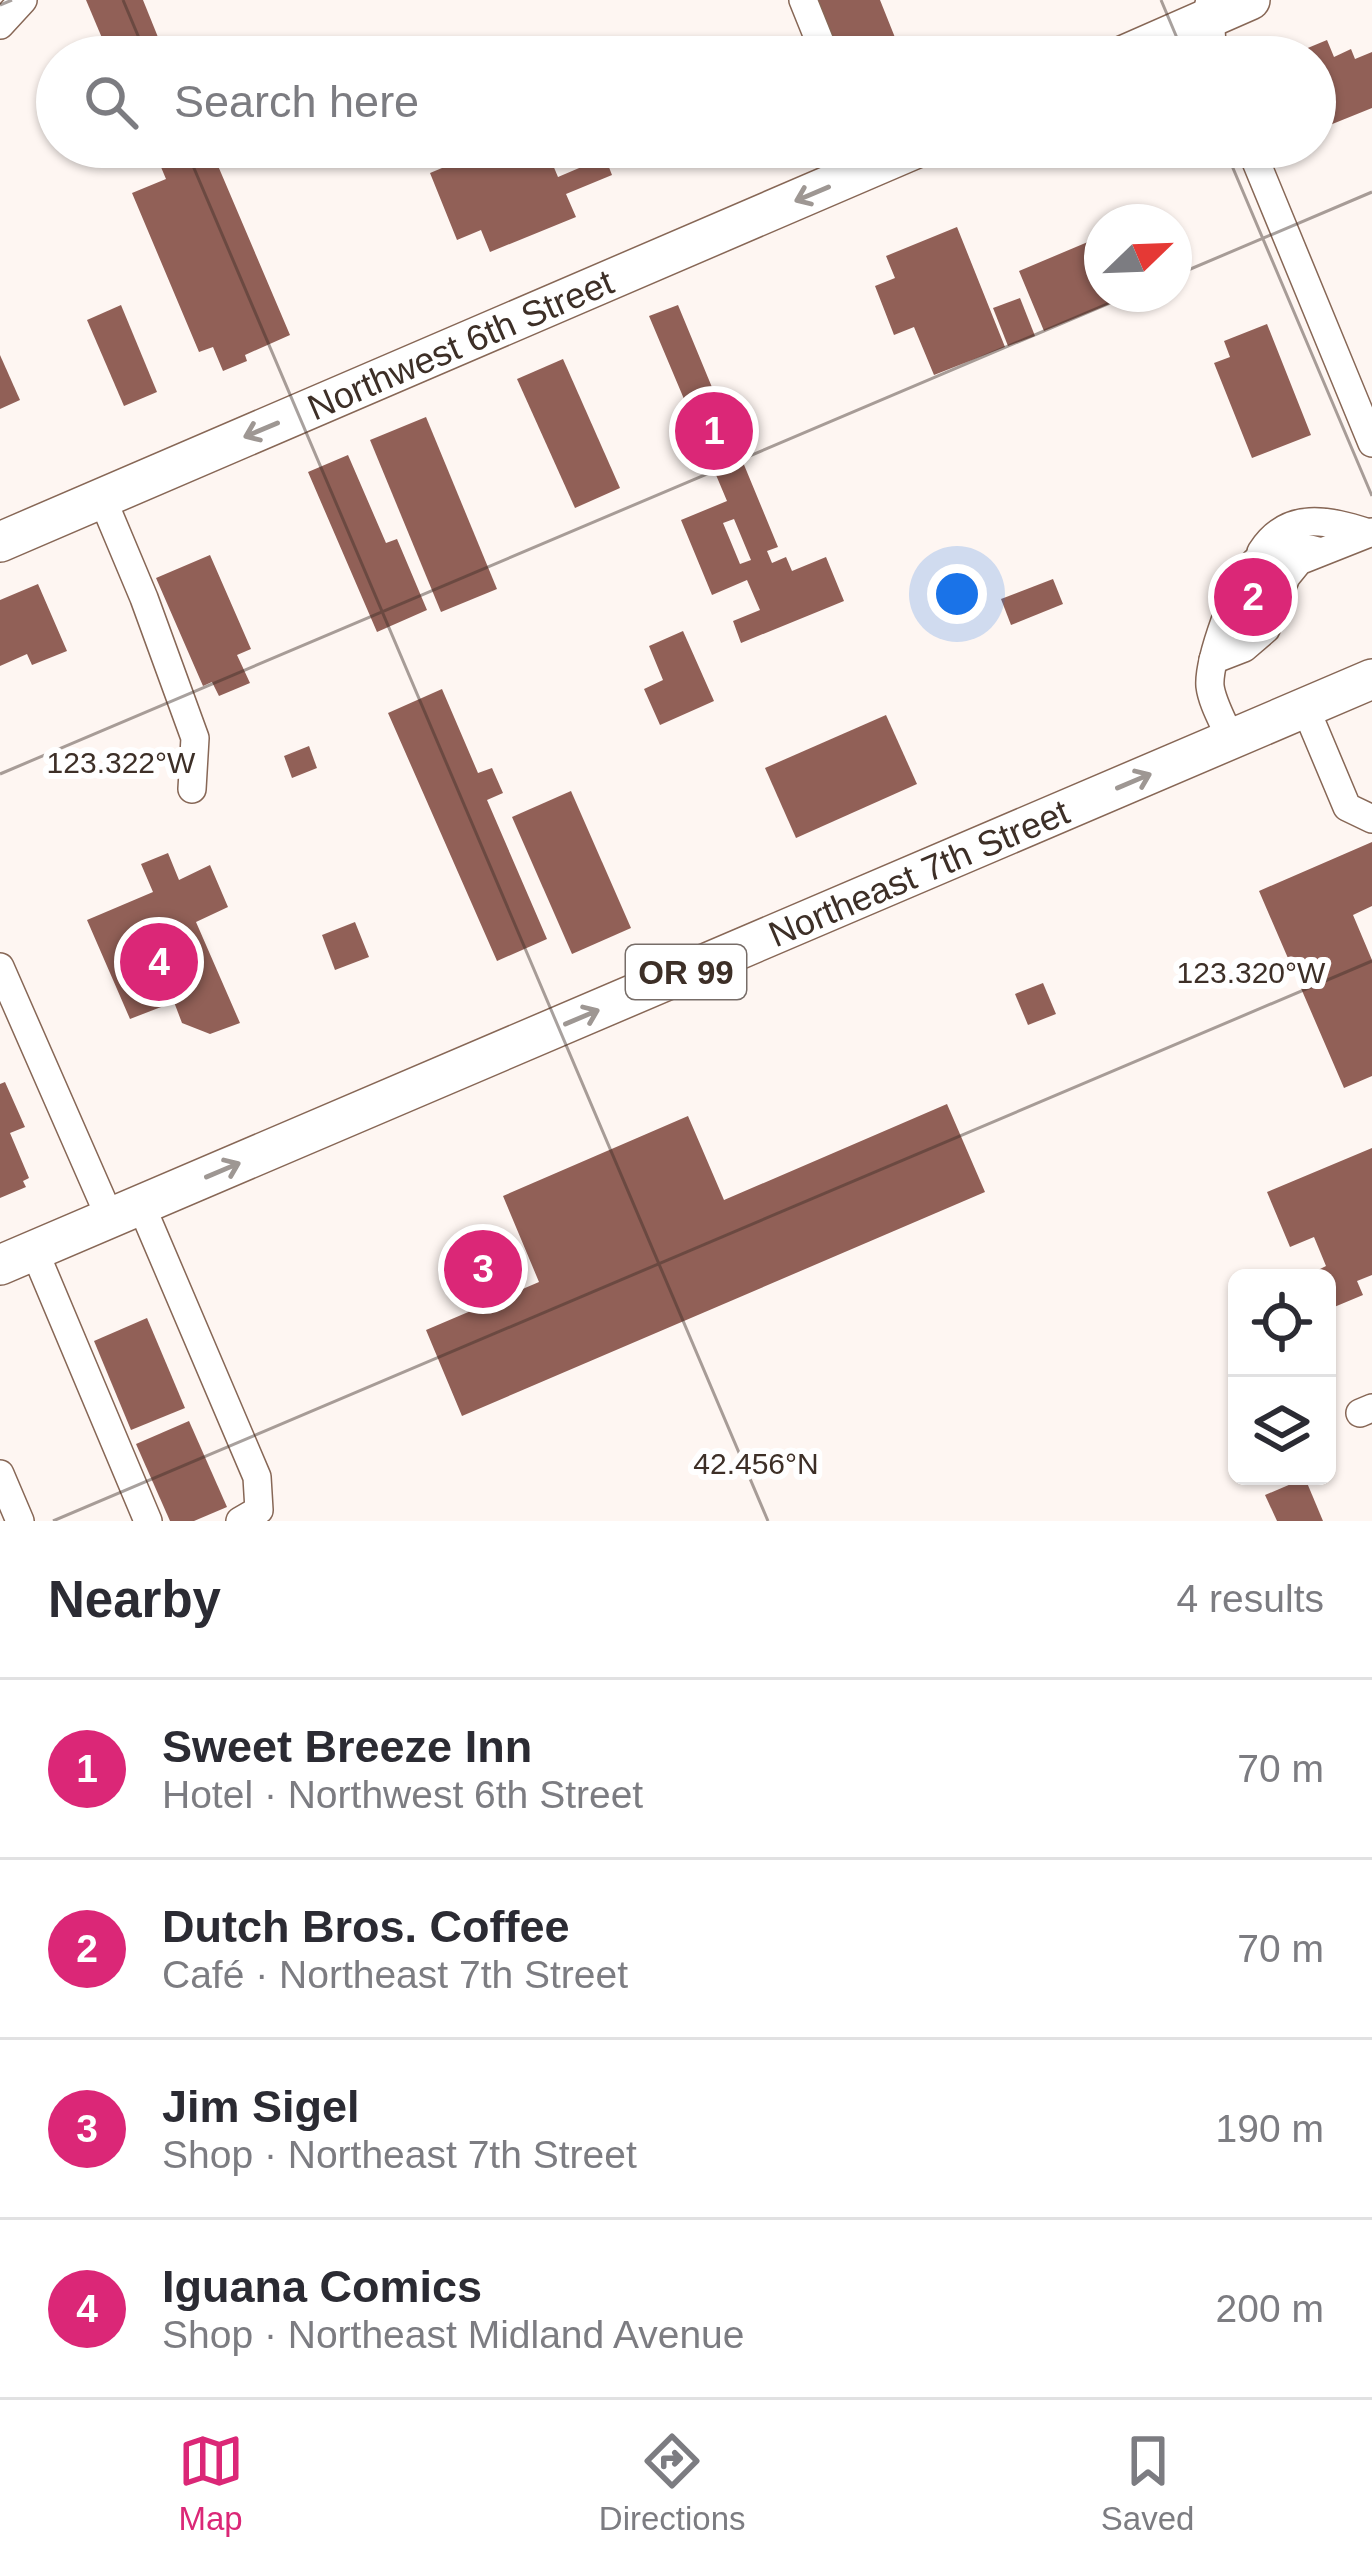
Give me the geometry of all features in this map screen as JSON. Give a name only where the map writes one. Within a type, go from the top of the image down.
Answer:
[{"type":"highway","points":[[1159,36],[1209,9],[1250,0]]},
{"type":"highway","name":"Northwest 6th Street","points":[[0,542],[857,168]]},
{"type":"highway","name":"Northeast 7th Street","points":[[17,1258],[1372,679]]},
{"type":"street","points":[[0,25],[23,0]]},
{"type":"street","points":[[803,0],[818,36]]},
{"type":"street","points":[[1259,168],[1372,442]]},
{"type":"street","points":[[102,498],[195,738],[192,789]]},
{"type":"street","points":[[1231,740],[1210,688],[1213,660],[1240,588],[1269,539],[1289,524],[1336,523],[1370,533]]},
{"type":"street","points":[[1213,660],[1244,648],[1266,629],[1286,577],[1299,561],[1370,533]]},
{"type":"street","points":[[1254,562],[1281,547],[1318,551]]},
{"type":"street","points":[[1305,707],[1347,807],[1372,819]]},
{"type":"street","points":[[0,967],[256,1477],[259,1510],[240,1521]]},
{"type":"street","points":[[17,1258],[148,1521]]},
{"type":"street","points":[[0,1474],[20,1521]]},
{"type":"building","points":[[86,0],[143,0],[158,36],[101,36]]},
{"type":"building","points":[[812,0],[880,0],[894,36],[827,36]]},
{"type":"building","points":[[1351,49],[1355,59],[1372,52],[1372,108],[1336,123],[1336,56]]},
{"type":"building","points":[[161,168],[219,168],[290,335],[245,355],[247,361],[223,371],[213,347],[199,352],[132,193],[166,179]]},
{"type":"building","points":[[442,168],[554,168],[558,177],[579,168],[609,168],[612,175],[566,194],[576,217],[490,252],[481,230],[457,240],[430,173]]},
{"type":"building","points":[[957,227],[1005,347],[934,375],[914,327],[894,335],[875,286],[895,278],[886,256]]},
{"type":"building","points":[[1084,244],[1084,312],[1090,312],[1044,331],[1019,271]]},
{"type":"building","points":[[1020,298],[1035,336],[1008,346],[993,308]]},
{"type":"building","points":[[121,305],[157,392],[124,406],[87,320]]},
{"type":"building","points":[[678,305],[778,547],[767,551],[772,563],[786,557],[792,571],[826,557],[844,601],[741,643],[733,621],[760,610],[747,580],[712,595],[681,520],[727,501],[649,316]],"holes":[[[734,519],[751,560],[740,564],[723,523]]]},
{"type":"building","points":[[1267,324],[1311,435],[1252,458],[1214,363],[1230,357],[1224,341]]},
{"type":"building","points":[[0,355],[20,400],[0,409]]},
{"type":"building","points":[[563,359],[620,488],[575,508],[517,379]]},
{"type":"building","points":[[426,417],[497,589],[441,612],[370,440]]},
{"type":"building","points":[[348,455],[386,543],[397,539],[427,610],[377,632],[308,472]]},
{"type":"building","points":[[210,555],[251,649],[237,655],[250,683],[219,696],[212,682],[203,686],[156,578]]},
{"type":"building","points":[[1256,574],[1275,581],[1268,618],[1235,605]]},
{"type":"building","points":[[1053,579],[1063,604],[1011,625],[1001,599]]},
{"type":"building","points":[[38,584],[67,651],[32,665],[27,654],[0,666],[0,600]]},
{"type":"building","points":[[683,631],[714,701],[660,725],[644,689],[663,680],[649,646]]},
{"type":"building","points":[[442,689],[478,773],[492,768],[503,793],[487,800],[547,939],[497,961],[388,713]]},
{"type":"building","points":[[886,715],[917,784],[796,838],[765,768]]},
{"type":"building","points":[[309,746],[317,768],[292,778],[284,756]]},
{"type":"building","points":[[571,791],[631,928],[572,954],[512,817]]},
{"type":"building","points":[[1372,842],[1372,906],[1353,915],[1372,960],[1372,1076],[1344,1088],[1259,891]]},
{"type":"building","points":[[168,853],[179,880],[210,865],[228,907],[196,922],[240,1023],[210,1034],[182,1023],[174,1002],[130,1019],[87,920],[153,892],[141,864]]},
{"type":"building","points":[[355,922],[369,957],[335,970],[322,935]]},
{"type":"building","points":[[1043,983],[1056,1014],[1028,1025],[1015,994]]},
{"type":"building","points":[[5,1082],[25,1127],[10,1133],[29,1178],[23,1181],[26,1187],[0,1198],[0,1084]]},
{"type":"building","points":[[947,1104],[985,1192],[462,1416],[426,1330],[539,1282],[503,1196],[688,1116],[724,1200]]},
{"type":"building","points":[[1372,1148],[1372,1275],[1357,1281],[1363,1295],[1336,1306],[1336,1269],[1320,1269],[1326,1266],[1314,1237],[1290,1247],[1267,1192]]},
{"type":"building","points":[[147,1318],[185,1408],[131,1430],[94,1341]]},
{"type":"building","points":[[189,1421],[227,1507],[194,1521],[170,1521],[136,1444]]},
{"type":"building","points":[[1289,1485],[1308,1485],[1323,1521],[1277,1521],[1265,1495]]},
{"type":"place","name":"Sweet Breeze Inn","points":[[714,431]]},
{"type":"place","name":"Dutch Bros. Coffee","points":[[1253,597]]},
{"type":"place","name":"Iguana Comics","points":[[159,962]]},
{"type":"place","name":"Jim Sigel","points":[[483,1269]]}]
